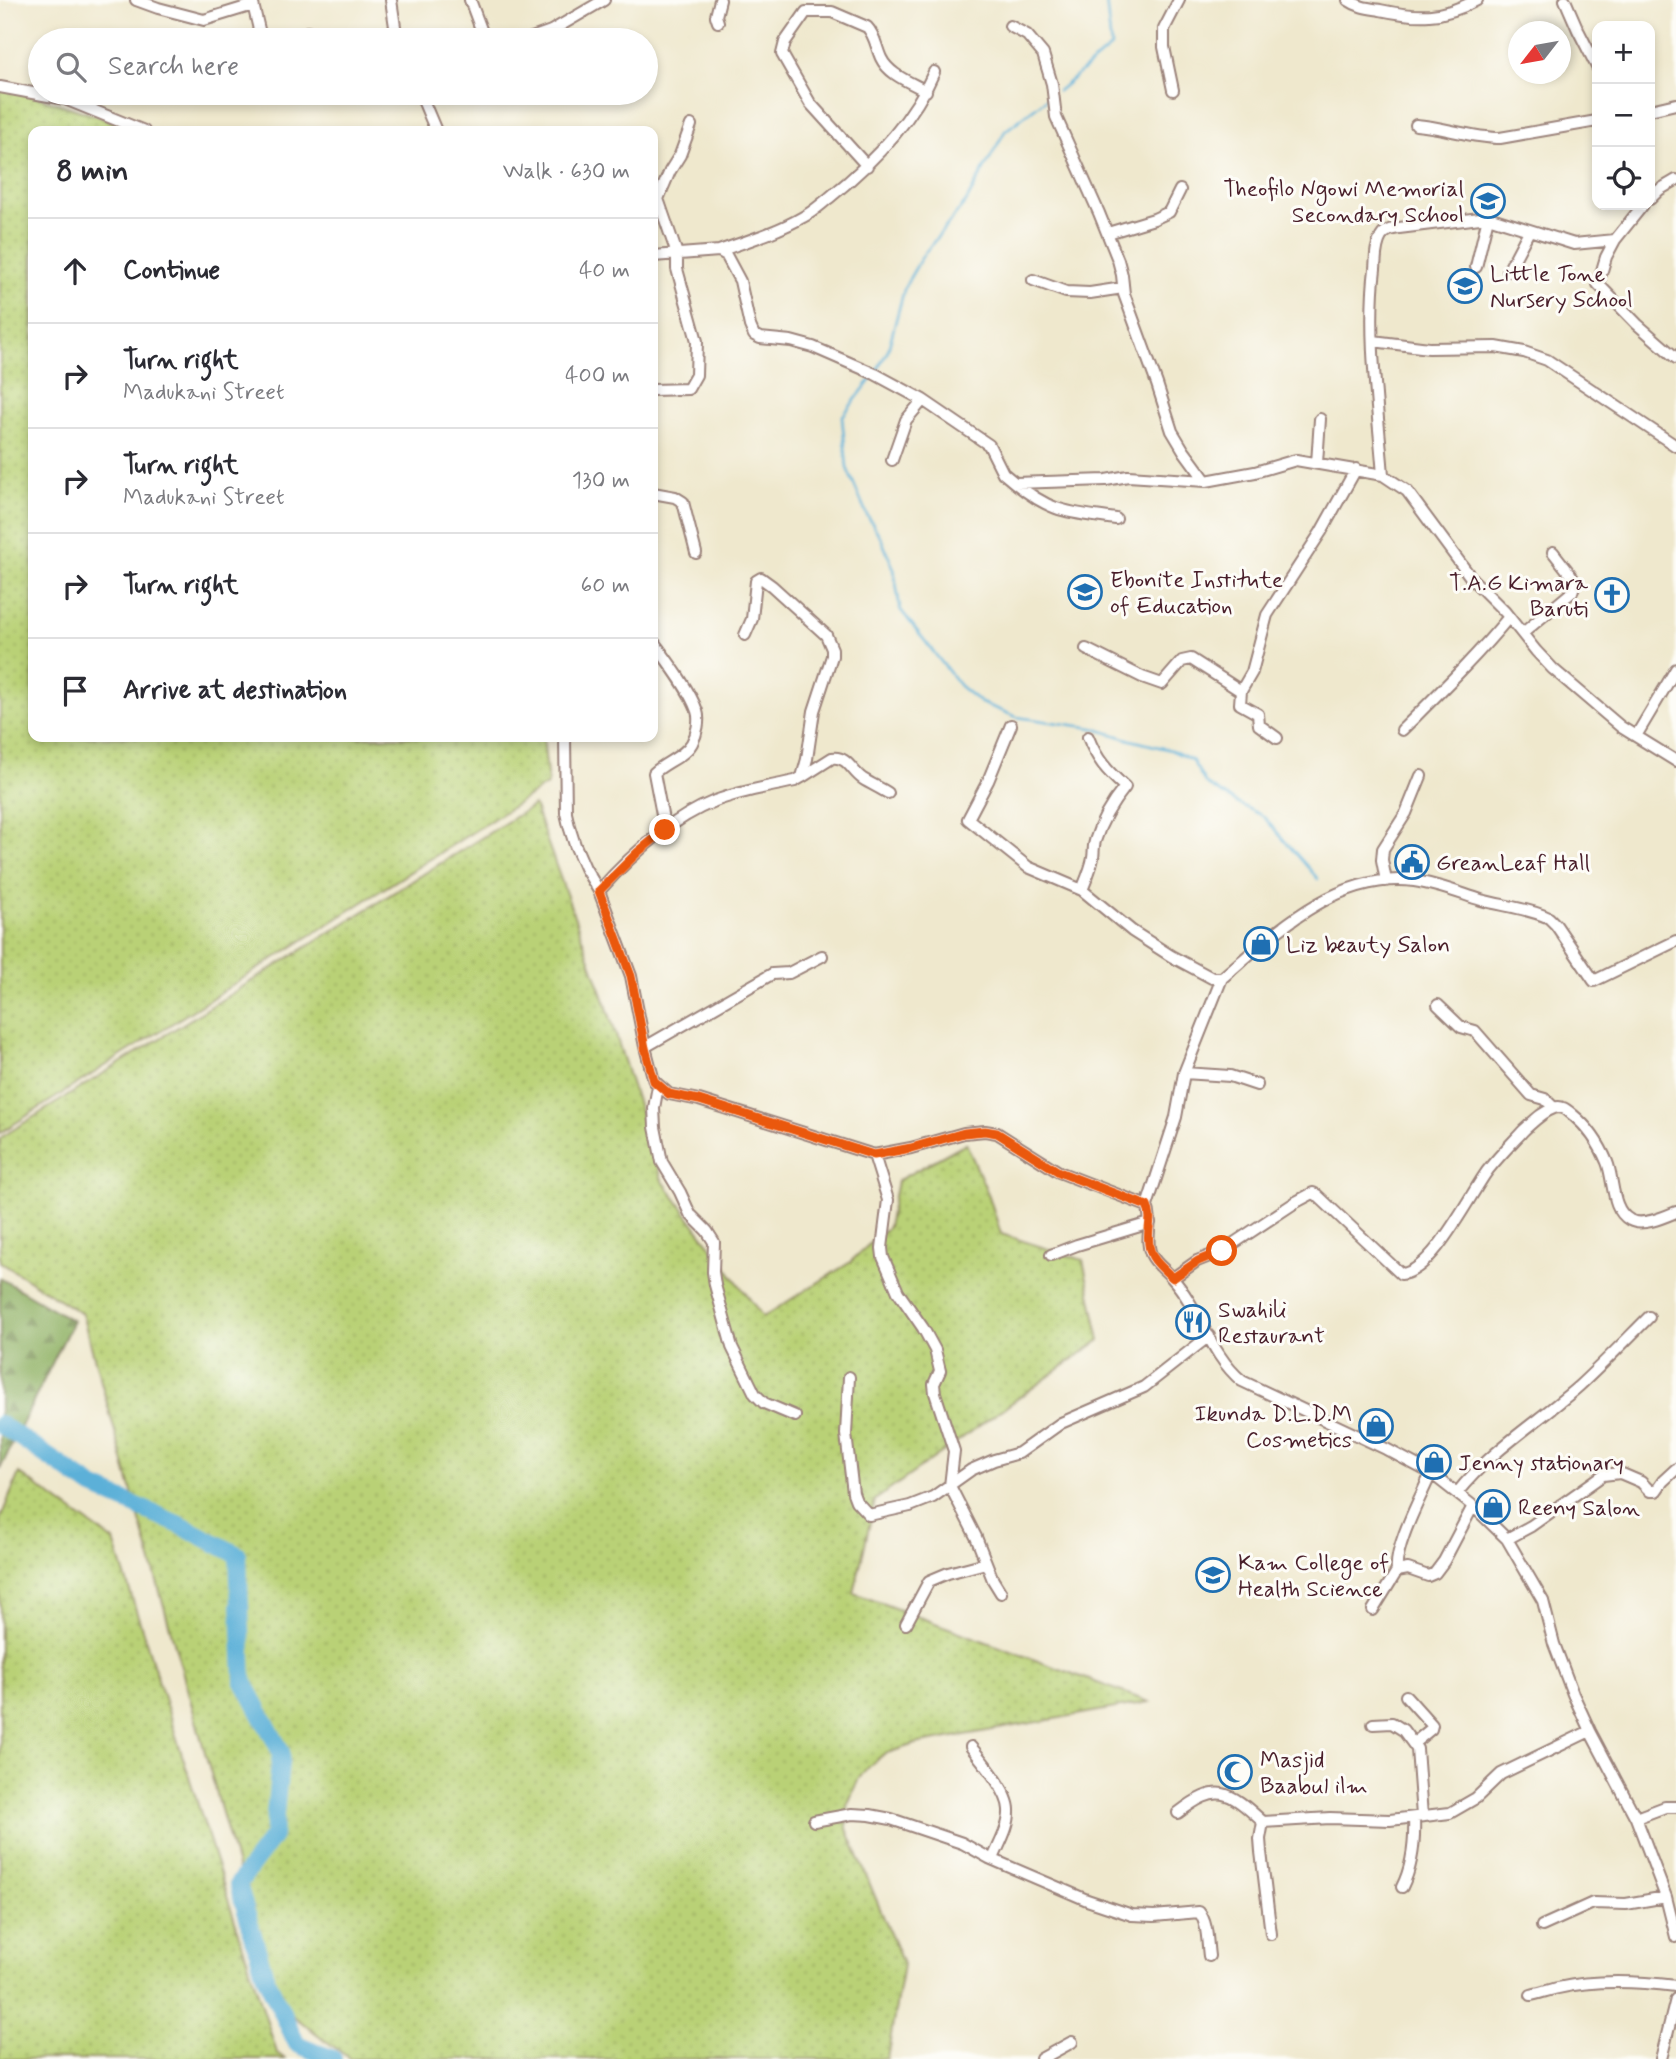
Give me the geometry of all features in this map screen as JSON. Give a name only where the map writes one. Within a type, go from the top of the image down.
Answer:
[{"type":"street","points":[[136,0],[204,20],[252,2],[258,28]]},
{"type":"street","points":[[391,0],[395,28]]},
{"type":"street","points":[[470,0],[480,28]]},
{"type":"street","points":[[556,28],[604,0]]},
{"type":"street","points":[[718,22],[716,16],[720,0]]},
{"type":"street","points":[[1173,90],[1165,59],[1164,29],[1179,0]]},
{"type":"street","points":[[1348,0],[1357,6],[1409,16],[1439,15],[1477,0]]},
{"type":"street","points":[[1565,0],[1592,58]]},
{"type":"street","points":[[867,166],[810,103],[782,54],[785,42],[805,6],[832,12],[867,27],[871,30],[881,59],[889,70],[926,91]]},
{"type":"street","points":[[1010,26],[1027,35],[1043,54],[1052,84],[1056,117],[1118,260],[1124,294],[1172,431],[1206,481]]},
{"type":"street","points":[[658,256],[719,251],[767,234],[805,216],[867,166],[909,116],[926,91],[934,72]]},
{"type":"street","points":[[2,85],[28,91]]},
{"type":"street","points":[[1655,109],[1676,104]]},
{"type":"street","points":[[80,105],[132,126]]},
{"type":"street","points":[[425,105],[434,126]]},
{"type":"street","points":[[1416,125],[1500,138],[1592,122]]},
{"type":"street","points":[[658,390],[688,389],[696,375],[698,341],[677,269],[677,254],[658,199],[680,155],[691,125]]},
{"type":"street","points":[[1655,194],[1676,180]]},
{"type":"street","points":[[1108,233],[1169,212],[1180,190]]},
{"type":"street","points":[[1639,210],[1615,240],[1606,257],[1598,284],[1637,324],[1676,358]]},
{"type":"street","points":[[1383,475],[1373,341],[1372,284],[1376,248],[1382,235],[1399,228],[1488,217],[1574,244],[1615,240]]},
{"type":"street","points":[[1476,268],[1488,217]]},
{"type":"street","points":[[1508,271],[1529,231]]},
{"type":"street","points":[[719,251],[726,255],[740,281],[754,335],[791,341],[866,369],[923,400],[989,445],[1003,473],[1037,500],[1060,511],[1116,519]]},
{"type":"street","points":[[1033,280],[1066,292],[1090,293],[1123,288]]},
{"type":"street","points":[[1373,341],[1429,348],[1496,346],[1524,352],[1547,360],[1676,446]]},
{"type":"street","points":[[892,460],[906,420],[923,400]]},
{"type":"street","points":[[1317,463],[1320,419]]},
{"type":"street","points":[[1015,483],[1107,480],[1128,476],[1206,481],[1255,472],[1296,460],[1383,475],[1407,491],[1472,579],[1509,617],[1536,651],[1621,727],[1676,761]]},
{"type":"street","points":[[1277,738],[1259,725],[1258,714],[1241,704],[1241,691],[1252,672],[1267,615],[1321,532],[1356,469]]},
{"type":"street","points":[[658,494],[675,497],[682,502],[696,553]]},
{"type":"street","points":[[1523,633],[1572,592],[1575,583],[1553,552]]},
{"type":"street","points":[[746,635],[752,619],[756,581],[761,578],[825,635],[830,643],[832,656],[814,711],[802,776]]},
{"type":"street","points":[[1402,730],[1477,655],[1509,617]]},
{"type":"street","points":[[658,648],[687,692],[698,720],[692,743],[654,774],[665,830]]},
{"type":"street","points":[[1086,649],[1162,684],[1182,661],[1191,659],[1241,691]]},
{"type":"street","points":[[1636,736],[1676,669]]},
{"type":"street","points":[[1011,725],[988,781],[968,819],[1028,867],[1082,890],[1132,931],[1171,956],[1212,978],[1223,978]]},
{"type":"street","points":[[1082,890],[1100,830],[1112,805],[1125,787],[1108,773],[1088,737]]},
{"type":"street","points":[[565,742],[569,826],[585,868],[599,891],[631,976],[645,1048],[654,1081],[658,1086],[669,1094],[699,1100],[874,1155],[964,1133],[997,1133],[1059,1172],[1147,1206]]},
{"type":"street","points":[[599,891],[638,852],[665,830],[699,809],[739,793],[794,781],[832,758],[844,759],[864,780],[888,793]]},
{"type":"street","points":[[1386,881],[1383,849],[1406,813],[1421,776]]},
{"type":"street","points":[[1675,1932],[1673,1914],[1636,1818],[1590,1731],[1554,1644],[1543,1601],[1507,1539],[1473,1506],[1431,1473],[1242,1381],[1228,1367],[1173,1278],[1156,1264],[1148,1241],[1150,1216],[1147,1206],[1176,1117],[1184,1073],[1223,978],[1288,922],[1329,898],[1362,885],[1386,881],[1415,881],[1543,915],[1556,925],[1594,981],[1676,941]]},
{"type":"street","points":[[645,1048],[678,1026],[772,974],[789,973],[822,956]]},
{"type":"street","points":[[1438,1005],[1461,1027],[1475,1031],[1531,1095],[1545,1098],[1554,1108]]},
{"type":"street","points":[[1184,1073],[1230,1076],[1257,1086]]},
{"type":"street","points":[[658,1086],[654,1108],[662,1162],[690,1214],[714,1242],[715,1285],[732,1347],[755,1394],[764,1403],[795,1416]]},
{"type":"street","points":[[1173,1278],[1198,1261],[1222,1251],[1313,1193],[1401,1274],[1407,1273],[1428,1257],[1442,1241],[1494,1162],[1537,1118],[1561,1107],[1572,1114],[1595,1138],[1608,1165],[1617,1204],[1628,1219],[1643,1222],[1676,1212]]},
{"type":"street","points":[[874,1155],[888,1200],[883,1257],[898,1292],[931,1342],[939,1363],[940,1371],[934,1388],[954,1451],[950,1486],[1001,1593]]},
{"type":"street","points":[[1051,1255],[1150,1223]]},
{"type":"street","points":[[1457,1493],[1496,1452],[1580,1385],[1648,1317]]},
{"type":"street","points":[[849,1377],[846,1413],[853,1493],[869,1515],[910,1506],[933,1497],[971,1470],[1019,1453],[1061,1423],[1144,1387],[1209,1336]]},
{"type":"street","points":[[1507,1539],[1531,1526],[1603,1475],[1620,1474],[1641,1482],[1650,1491],[1656,1491],[1676,1469]]},
{"type":"street","points":[[1373,1610],[1397,1571],[1396,1562],[1431,1473]]},
{"type":"street","points":[[1397,1571],[1408,1569],[1428,1576],[1435,1573],[1473,1506]]},
{"type":"street","points":[[906,1624],[929,1581],[986,1563]]},
{"type":"street","points":[[1406,1696],[1432,1725],[1431,1729],[1414,1743]]},
{"type":"street","points":[[1373,1724],[1392,1723],[1403,1730],[1418,1749],[1418,1817],[1415,1843],[1409,1873],[1402,1887]]},
{"type":"street","points":[[1178,1813],[1203,1796],[1224,1793],[1236,1799],[1263,1822],[1330,1818],[1390,1820],[1450,1814],[1476,1798],[1501,1774],[1590,1731]]},
{"type":"street","points":[[971,1748],[996,1779],[1010,1809],[993,1859]]},
{"type":"street","points":[[1636,1818],[1665,1807],[1676,1807]]},
{"type":"street","points":[[814,1821],[852,1814],[891,1819],[961,1843],[1087,1900],[1132,1915],[1199,1912],[1204,1922],[1209,1956]]},
{"type":"street","points":[[1263,1822],[1261,1852],[1271,1934]]},
{"type":"street","points":[[1542,1926],[1593,1903],[1626,1904],[1665,1897]]},
{"type":"street","points":[[1531,1995],[1559,1987],[1597,1982],[1676,1986]]},
{"type":"street","points":[[1661,2059],[1676,1999]]},
{"type":"street","points":[[1041,2059],[1072,2042]]},
{"type":"green space","points":[[0,85],[28,94],[28,105],[63,105],[128,126],[28,126],[28,742],[544,742],[548,784],[0,1133]]},
{"type":"green space","points":[[534,805],[606,1004],[662,1180],[763,1317],[849,1263],[888,1227],[897,1181],[966,1143],[989,1196],[1001,1234],[1083,1260],[1100,1340],[875,1500],[854,1593],[1149,1702],[915,1744],[884,1754],[866,1769],[847,1806],[847,1829],[903,1964],[887,2059],[350,2059],[275,2002],[82,1314],[0,1262],[0,1138]]},
{"type":"green space","points":[[0,1278],[73,1321],[0,1469]]},
{"type":"green space","points":[[19,1473],[114,1541],[277,2053],[285,2059],[0,2059],[0,1520]]},
{"type":"waterway","points":[[1058,91],[1111,47],[1106,0]]},
{"type":"waterway","points":[[876,373],[888,350],[905,286],[923,255],[966,202],[1005,131],[1049,97]]},
{"type":"waterway","points":[[872,378],[842,417],[847,468],[894,569],[900,609],[960,686],[981,703],[1017,717],[1093,728],[1171,750],[1192,760],[1206,784],[1263,816],[1318,879]]},
{"type":"waterway","points":[[0,1424],[93,1487],[182,1526],[238,1555],[243,1680],[281,1752],[273,1836],[238,1884],[265,1976],[297,2044],[333,2059]]},
{"type":"place","name":"Theofilo Ngowi Memorial Secondary School","points":[[1488,201]]},
{"type":"place","name":"Little Tone Nursery School","points":[[1465,286]]},
{"type":"place","name":"Ebonite Institute of Education","points":[[1085,592]]},
{"type":"place","name":"T.A.G Kimara Baruti","points":[[1612,595]]},
{"type":"place","name":"GreanLeaf Hall","points":[[1412,862]]},
{"type":"place","name":"Liz beauty Salon","points":[[1261,944]]},
{"type":"place","name":"Swahili Restaurant","points":[[1193,1322]]},
{"type":"place","name":"Ikunda D.L.D.M Cosmetics","points":[[1376,1426]]},
{"type":"place","name":"Jenny stationary","points":[[1434,1462]]},
{"type":"place","name":"Reeny Salon","points":[[1493,1507]]},
{"type":"place","name":"Kam College of Health Science","points":[[1213,1575]]},
{"type":"place","name":"Masjid Baabul ilm","points":[[1235,1772]]},
{"type":"route","points":[[665,830],[613,874],[599,891],[631,976],[645,1048],[654,1081],[658,1086],[669,1094],[699,1100],[874,1155],[964,1133],[997,1133],[1059,1172],[1147,1206],[1150,1216],[1150,1252],[1156,1264],[1173,1278],[1198,1261],[1222,1251]]}]
